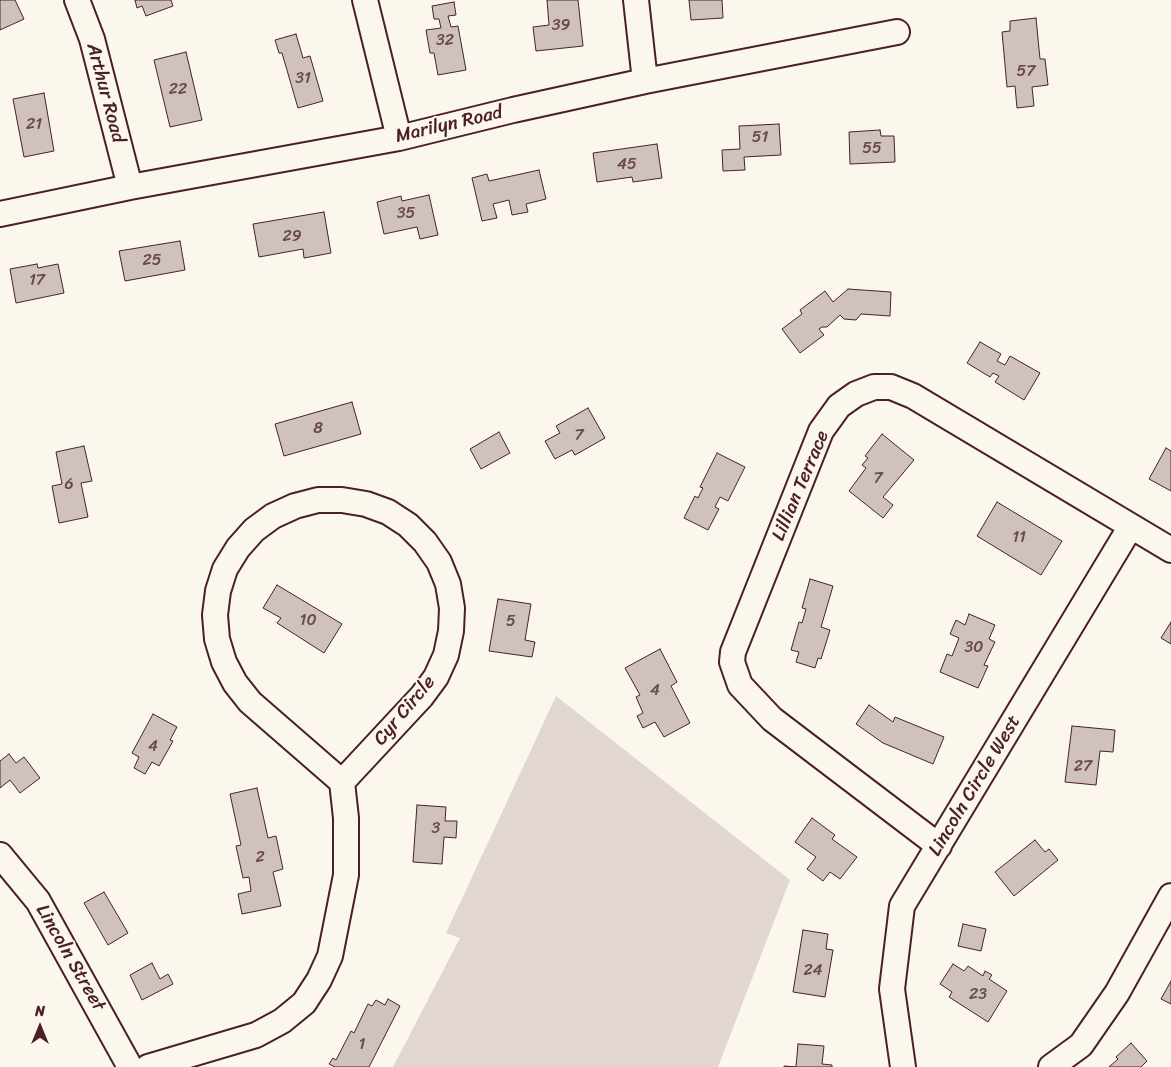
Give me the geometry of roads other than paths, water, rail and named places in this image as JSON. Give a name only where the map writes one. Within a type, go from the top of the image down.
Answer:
[{"type":"street","name":"Arthur Road","points":[[76,0],[92,39],[130,187]]},
{"type":"street","points":[[365,0],[399,138]]},
{"type":"street","points":[[636,0],[645,81]]},
{"type":"street","name":"Marilyn Road","points":[[0,214],[130,187],[399,138],[513,110],[645,81],[897,32]]},
{"type":"street","name":"Lillian Terrace","points":[[938,846],[772,719],[740,685],[732,662],[732,652],[821,431],[839,406],[856,394],[874,387],[891,387],[912,396],[1171,550]]},
{"type":"street","name":"Cyr Circle","points":[[318,500],[342,500],[366,504],[388,512],[408,525],[425,542],[439,562],[448,584],[452,608],[451,631],[446,655],[436,677],[422,696],[342,782],[250,702],[235,683],[224,662],[217,639],[215,615],[218,592],[226,568],[238,548],[254,530],[273,516],[295,506],[318,500]]},
{"type":"street","name":"Lincoln Circle West","points":[[903,1067],[892,989],[902,906],[1132,526]]},
{"type":"street","points":[[148,1067],[256,1035],[282,1021],[304,1003],[330,956],[339,918],[346,874],[346,818],[342,782]]},
{"type":"street","name":"Lincoln Street","points":[[0,855],[38,901],[130,1067]]},
{"type":"street","points":[[1051,1067],[1081,1046],[1117,993],[1171,896]]}]
